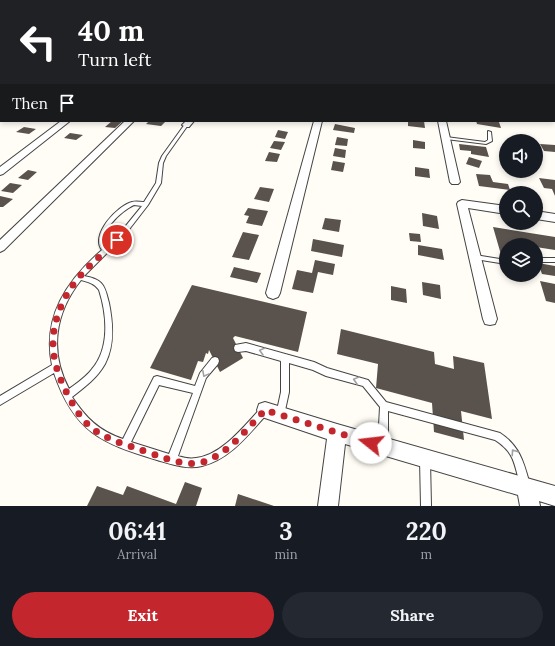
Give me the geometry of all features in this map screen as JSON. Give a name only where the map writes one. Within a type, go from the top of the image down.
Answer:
[{"type":"street","points":[[0,172],[65,122]]},
{"type":"street","points":[[0,247],[129,122]]},
{"type":"street","points":[[273,293],[318,122]]},
{"type":"street","points":[[442,122],[455,182]]},
{"type":"street","points":[[490,319],[462,204],[499,209]]},
{"type":"street","points":[[543,216],[555,218]]},
{"type":"street","points":[[273,413],[425,459],[528,497],[555,496]]},
{"type":"street","points":[[328,506],[336,433]]},
{"type":"lane","points":[[188,123],[164,156],[157,185],[144,204],[125,231],[79,277],[65,298],[56,317],[52,339],[56,368],[68,395],[80,416],[99,433],[125,445],[185,463],[194,463],[201,462],[215,456],[273,413],[286,392],[285,358]]},
{"type":"lane","points":[[446,138],[486,143],[490,141],[489,132]]},
{"type":"lane","points":[[106,251],[102,249],[100,242],[102,235],[110,222],[128,206],[135,203],[144,204]]},
{"type":"lane","points":[[475,257],[499,261]]},
{"type":"lane","points":[[543,260],[555,260]]},
{"type":"lane","points":[[68,395],[84,383],[98,368],[106,349],[109,334],[108,318],[103,292],[95,282],[79,277]]},
{"type":"lane","points":[[238,348],[246,347],[314,366],[326,372],[365,383],[384,406],[491,434],[504,440],[519,459],[528,497]]},
{"type":"lane","points":[[172,459],[203,376],[215,360]]},
{"type":"lane","points":[[0,401],[56,368]]},
{"type":"lane","points":[[125,445],[157,380],[197,390]]},
{"type":"lane","points":[[383,447],[384,406]]},
{"type":"lane","points":[[425,459],[426,506]]},
{"type":"building","points":[[111,122],[122,122],[115,128],[105,127]]},
{"type":"building","points":[[148,122],[165,122],[161,126],[146,124]]},
{"type":"building","points":[[408,122],[424,122],[425,128],[408,126]]},
{"type":"building","points":[[476,122],[499,122],[501,128],[477,124]]},
{"type":"building","points":[[335,124],[355,128],[354,133],[333,130]]},
{"type":"building","points":[[24,127],[36,129],[29,134],[16,132]]},
{"type":"building","points":[[278,130],[288,132],[285,139],[275,137]]},
{"type":"building","points":[[70,133],[83,135],[76,140],[64,138]]},
{"type":"building","points":[[337,137],[348,139],[347,146],[335,145]]},
{"type":"building","points":[[413,140],[425,142],[425,149],[413,148]]},
{"type":"building","points":[[274,141],[285,142],[281,150],[270,148]]},
{"type":"building","points":[[459,144],[486,147],[489,157],[471,154],[471,151],[460,150]]},
{"type":"building","points":[[543,144],[555,145],[555,152],[544,151]]},
{"type":"building","points":[[335,148],[346,150],[345,158],[333,156]]},
{"type":"building","points":[[269,152],[280,154],[277,162],[265,161]]},
{"type":"building","points":[[469,157],[482,161],[479,168],[466,164]]},
{"type":"building","points":[[333,161],[345,163],[343,172],[331,170]]},
{"type":"building","points":[[415,167],[429,169],[430,178],[415,176]]},
{"type":"building","points":[[28,170],[37,172],[28,180],[18,178]]},
{"type":"building","points":[[476,174],[490,175],[493,182],[508,184],[509,186],[499,186],[499,189],[479,186]]},
{"type":"building","points":[[539,178],[555,180],[555,196],[552,189],[544,188]]},
{"type":"building","points":[[10,183],[22,185],[13,193],[1,191]]},
{"type":"building","points":[[260,187],[274,189],[269,202],[254,199]]},
{"type":"building","points":[[0,196],[13,199],[3,207],[0,207]]},
{"type":"building","points":[[248,208],[268,211],[262,226],[246,223],[249,216],[244,215]]},
{"type":"building","points":[[422,213],[437,216],[439,229],[423,226]]},
{"type":"building","points":[[325,218],[341,220],[339,232],[322,229]]},
{"type":"building","points":[[493,227],[499,228],[499,230],[512,230],[555,237],[555,250],[543,248],[543,238],[499,238],[499,248]]},
{"type":"building","points":[[243,232],[259,235],[249,260],[232,257]]},
{"type":"building","points":[[409,233],[420,234],[421,242],[410,241]]},
{"type":"building","points":[[313,239],[344,245],[342,257],[311,251]]},
{"type":"building","points":[[418,245],[442,249],[444,260],[418,255]]},
{"type":"building","points":[[315,260],[335,264],[333,275],[318,272],[313,293],[292,289],[297,270],[312,273]]},
{"type":"building","points":[[543,264],[555,266],[555,276],[543,274]]},
{"type":"building","points":[[234,267],[261,273],[257,283],[230,277]]},
{"type":"building","points":[[422,282],[440,285],[441,299],[423,295]]},
{"type":"building","points":[[540,282],[555,284],[555,303],[546,301]]},
{"type":"building","points":[[192,285],[307,312],[298,352],[235,336],[233,338],[243,358],[220,372],[209,350],[208,354],[206,353],[203,362],[198,361],[191,380],[150,368]]},
{"type":"building","points":[[391,286],[406,289],[407,303],[391,300]]},
{"type":"building","points":[[341,329],[434,352],[435,364],[454,369],[453,356],[484,363],[492,419],[461,411],[464,440],[434,432],[432,403],[376,388],[378,364],[337,354]]},
{"type":"building","points":[[185,482],[202,488],[196,506],[87,506],[97,486],[123,495],[127,486],[176,504]]},
{"type":"building","points":[[238,494],[274,506],[235,506]]},
{"type":"route","points":[[117,240],[94,260],[74,283],[56,317],[52,339],[56,368],[74,407],[80,416],[99,433],[125,445],[180,462],[194,463],[210,459],[221,454],[265,410],[371,443]]}]
